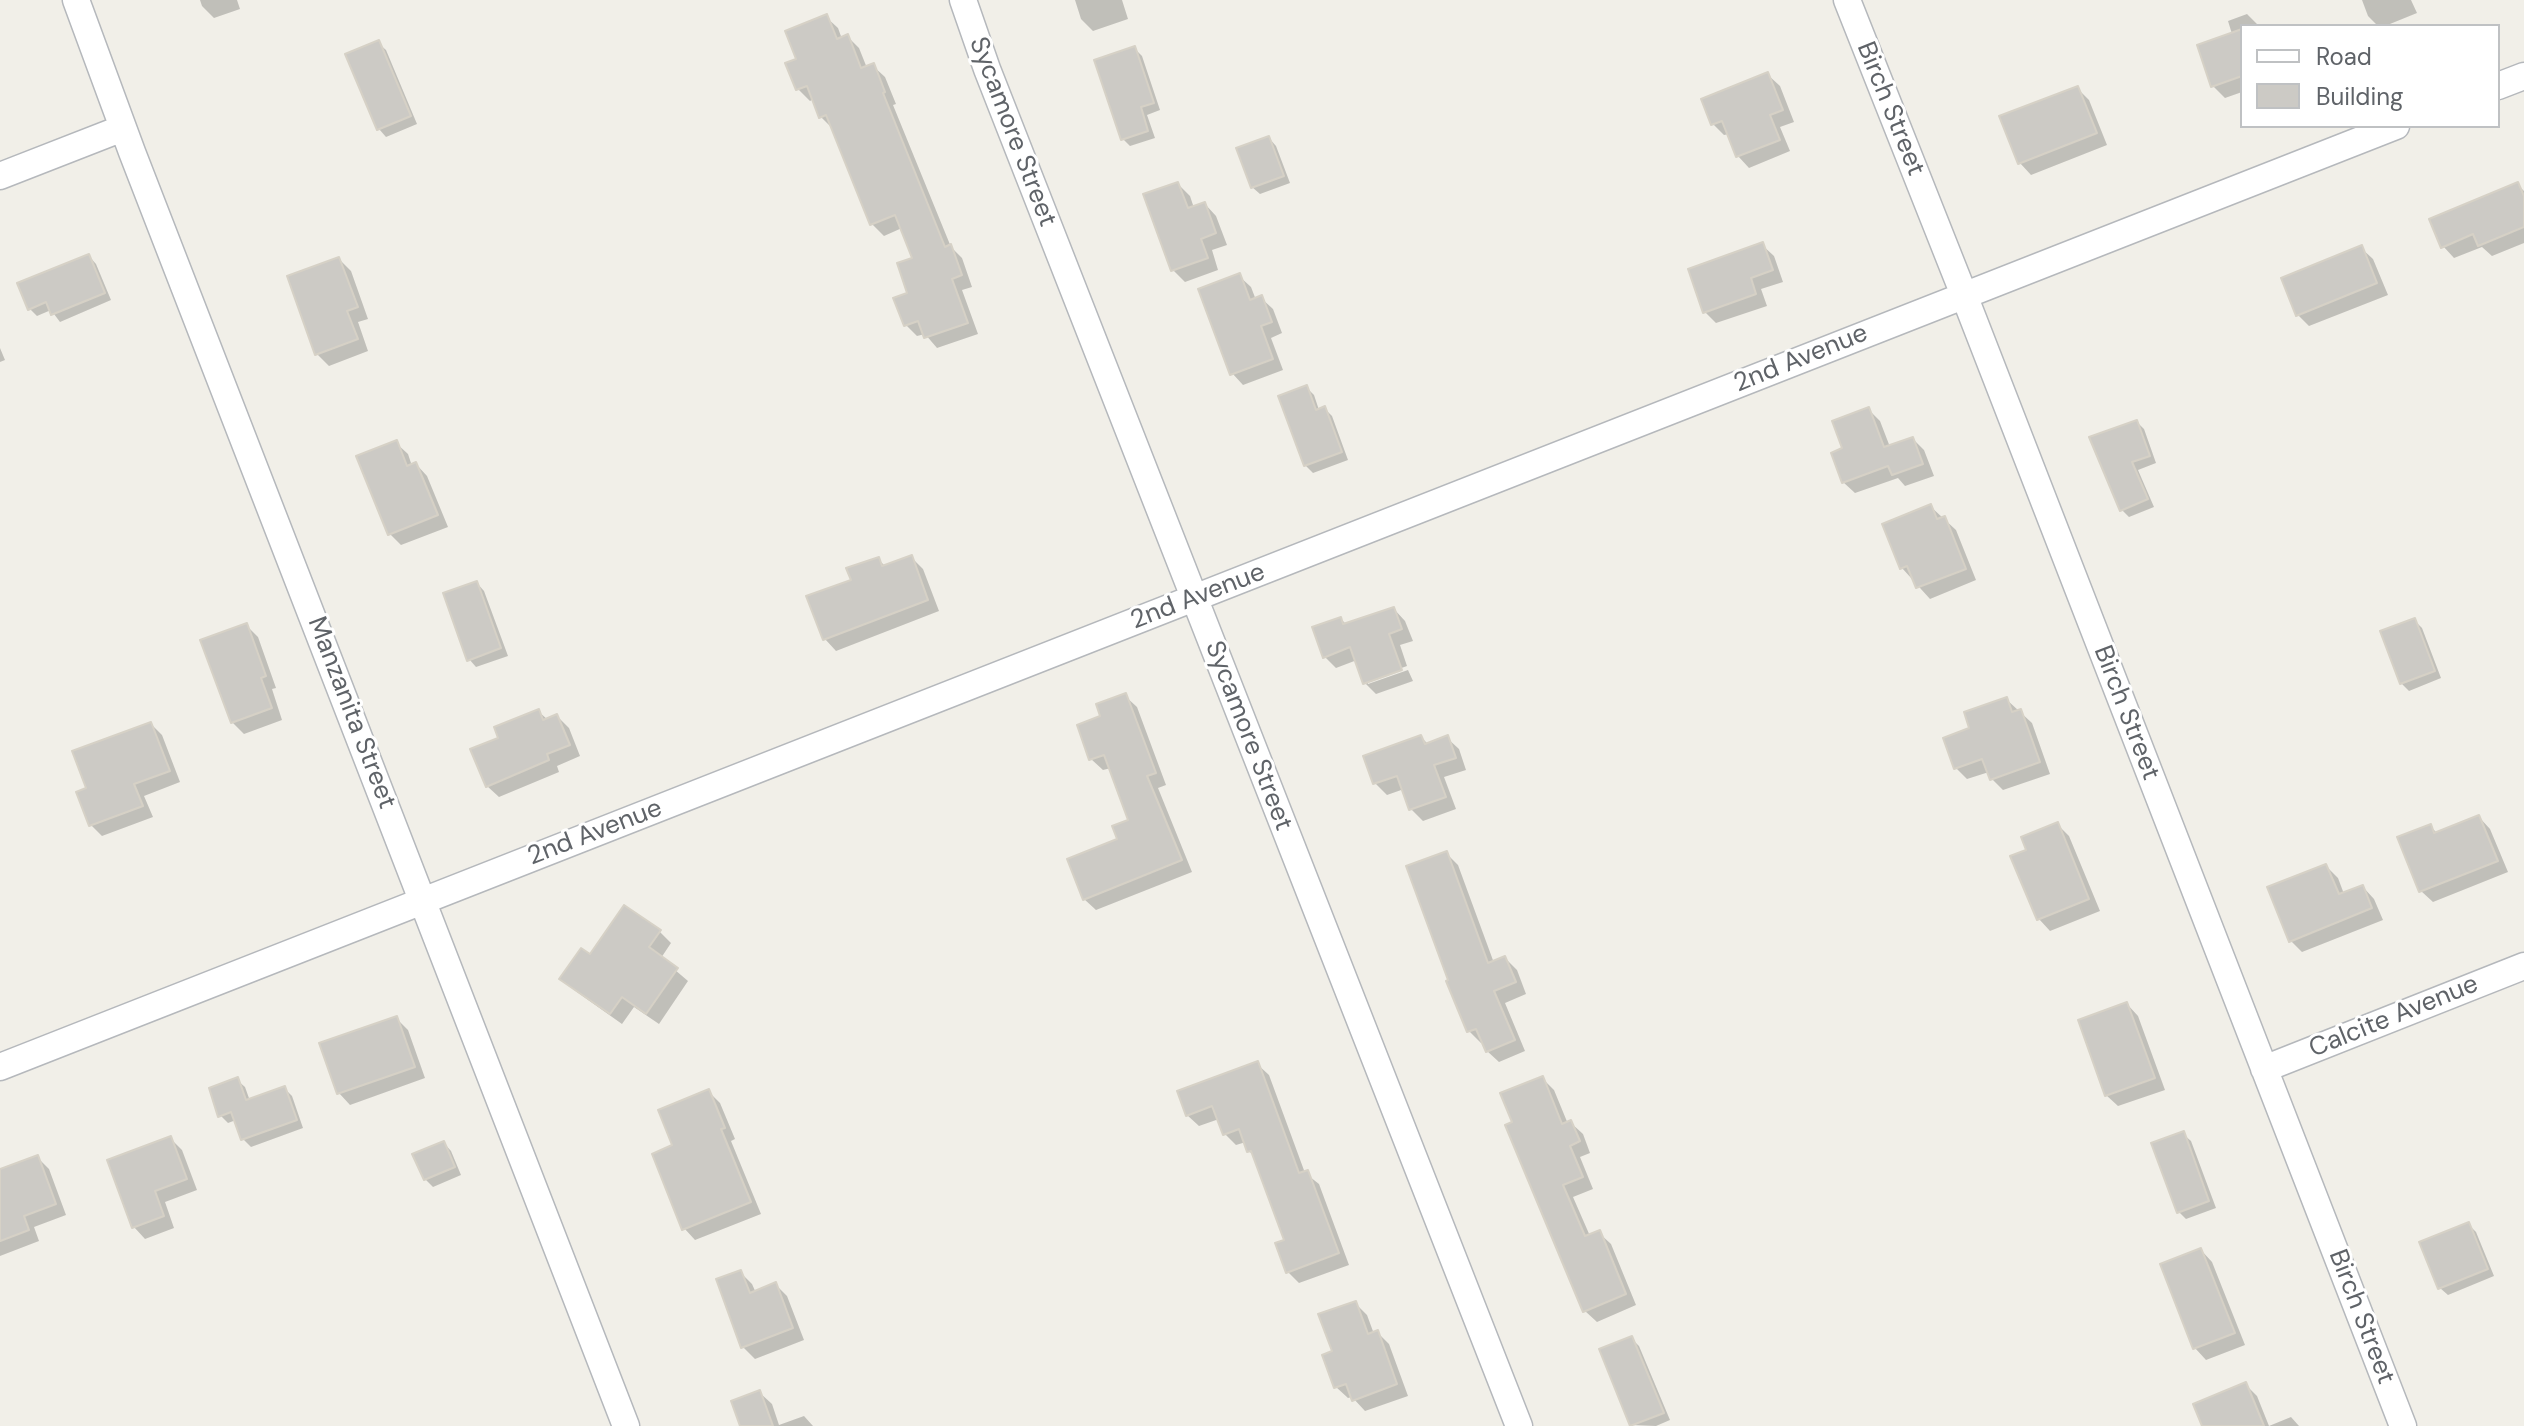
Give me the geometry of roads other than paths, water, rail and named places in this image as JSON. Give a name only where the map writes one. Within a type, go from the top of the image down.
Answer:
[{"type":"street","name":"Manzanita Street","points":[[76,0],[626,1426]]},
{"type":"street","name":"Sycamore Street","points":[[963,0],[992,84],[1519,1426]]},
{"type":"street","name":"Birch Street","points":[[1847,0],[2403,1426]]},
{"type":"street","points":[[2500,85],[2524,76]]},
{"type":"street","points":[[0,176],[123,128]]},
{"type":"street","name":"2nd Avenue","points":[[0,1067],[2391,128]]},
{"type":"street","name":"Calcite Avenue","points":[[2264,1069],[2524,966]]}]
